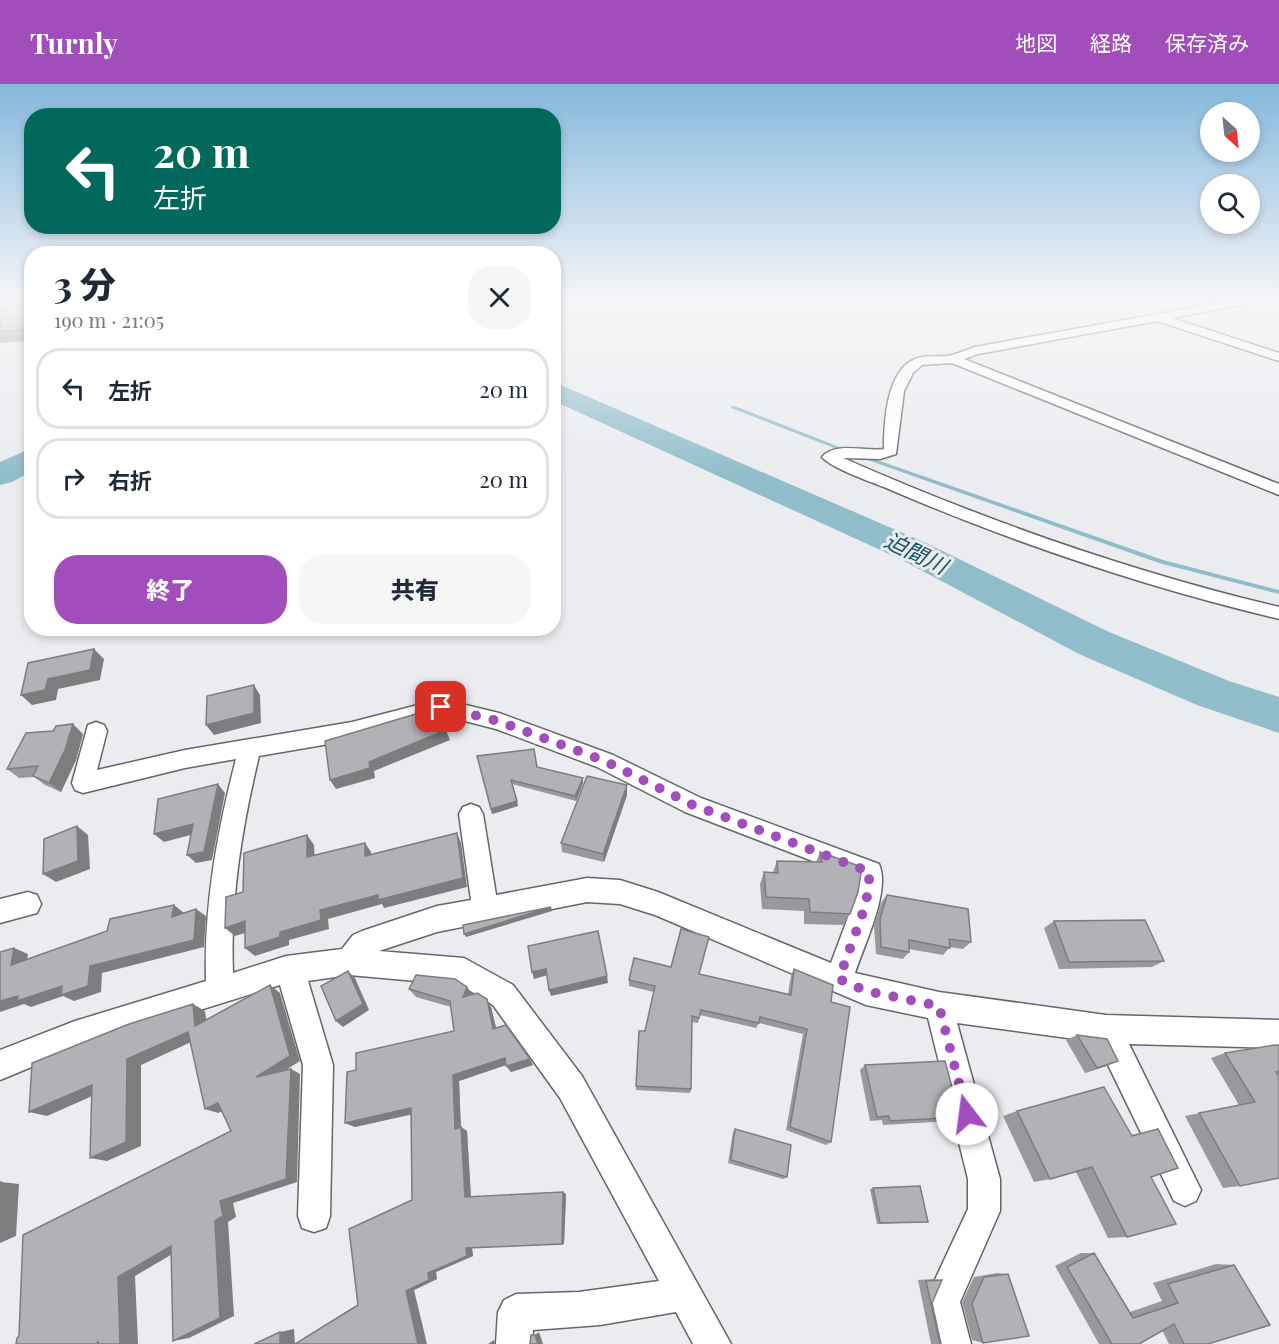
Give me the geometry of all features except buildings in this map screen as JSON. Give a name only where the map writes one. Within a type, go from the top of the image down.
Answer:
[{"type":"street","points":[[944,360],[918,362],[909,372],[893,402],[889,454],[884,456],[855,451],[829,458],[884,483],[1063,551],[1181,588],[1279,613]]},
{"type":"street","points":[[955,360],[1279,490]]},
{"type":"street","points":[[96,731],[83,783],[185,759],[352,731],[441,707],[498,721],[605,761],[693,805],[870,872],[866,904],[839,979]]},
{"type":"street","points":[[220,988],[219,904],[228,843],[249,750]]},
{"type":"street","points":[[471,814],[485,909]]},
{"type":"street","points":[[350,962],[362,944],[437,919],[587,890],[620,892],[669,908],[866,991],[939,1006],[1106,1029],[1279,1034]]},
{"type":"street","points":[[0,911],[28,904]]},
{"type":"street","points":[[0,1065],[75,1035],[220,988],[286,970],[350,962],[464,972],[502,994],[571,1087],[713,1344]]},
{"type":"street","points":[[286,970],[296,986],[318,1065],[314,1216]]},
{"type":"street","points":[[939,1006],[984,1179],[984,1211],[942,1301],[953,1344]]},
{"type":"street","points":[[1106,1029],[1185,1190]]},
{"type":"street","points":[[514,1344],[516,1312],[561,1313],[640,1302],[684,1293]]},
{"type":"waterway","name":"迫間川","points":[[561,394],[913,551],[1094,643],[1213,693],[1279,715]]},
{"type":"waterway","points":[[733,407],[849,452]]},
{"type":"waterway","points":[[861,456],[1161,562],[1279,592]]},
{"type":"waterway","name":"迫間川","points":[[0,475],[24,462]]},
{"type":"route","points":[[441,707],[498,721],[605,761],[693,805],[870,872],[866,904],[839,979],[866,991],[939,1006],[967,1114]]}]
